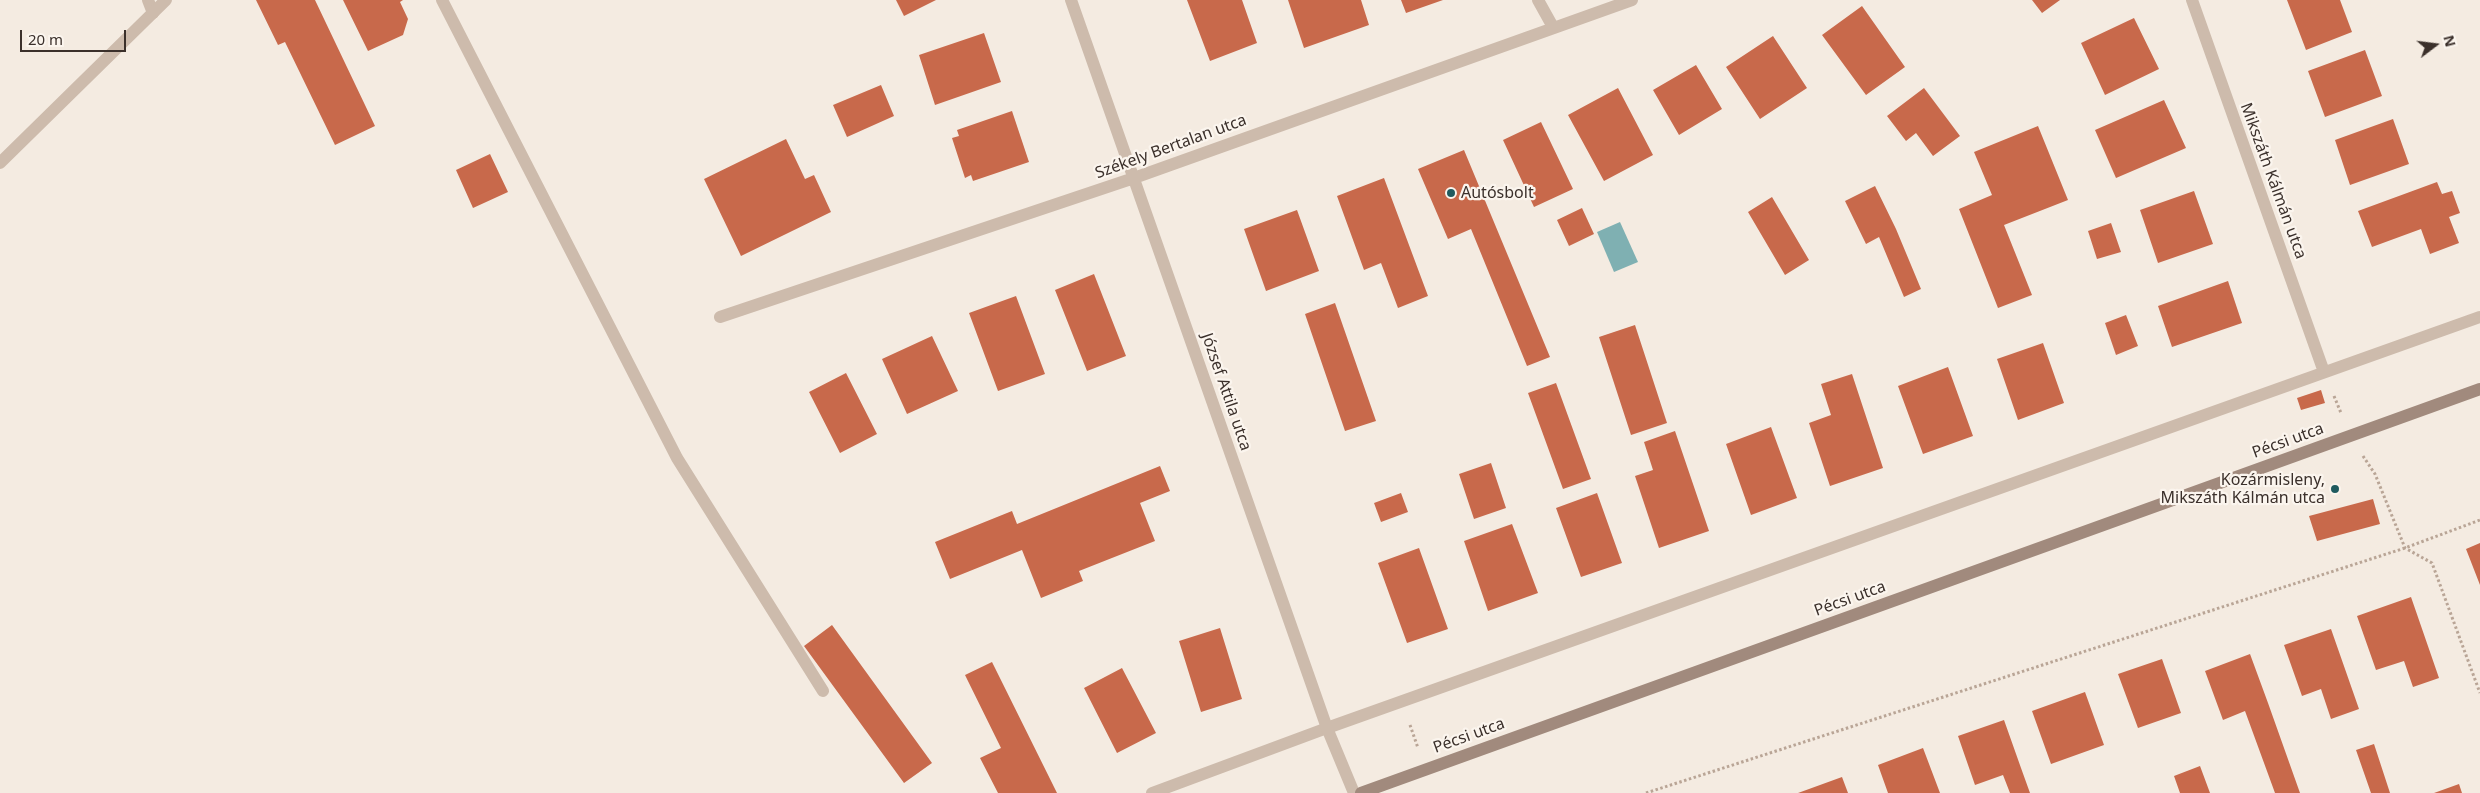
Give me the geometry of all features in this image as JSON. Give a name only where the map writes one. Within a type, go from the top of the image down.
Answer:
[{"type":"main road","name":"Pécsi utca","points":[[1361,793],[2480,389]]},
{"type":"street","points":[[148,0],[153,13]]},
{"type":"street","points":[[0,162],[166,0]]},
{"type":"street","points":[[442,0],[677,458],[823,691]]},
{"type":"street","name":"József Attila utca","points":[[1071,0],[1327,728],[1354,793]]},
{"type":"street","points":[[1538,0],[1553,27]]},
{"type":"street","name":"Székely Bertalan utca","points":[[720,318],[1134,178],[1632,0]]},
{"type":"street","name":"Mikszáth Kálmán utca","points":[[2192,0],[2324,372]]},
{"type":"street","points":[[1152,793],[1327,728],[2480,317]]},
{"type":"path","points":[[2324,372],[2350,436]]},
{"type":"path","name":"Pécsi utca","points":[[2350,436],[2375,474],[2405,548]]},
{"type":"path","points":[[1646,793],[2405,548],[2480,520]]},
{"type":"path","points":[[2405,548],[2432,562],[2480,693]]},
{"type":"water","points":[[1620,222],[1638,262],[1614,272],[1597,232]]},
{"type":"building","points":[[256,0],[315,0],[375,126],[335,145],[285,42],[278,45]]},
{"type":"building","points":[[343,0],[403,0],[400,2],[408,19],[403,35],[368,51]]},
{"type":"building","points":[[896,0],[936,0],[904,16]]},
{"type":"building","points":[[1187,0],[1242,0],[1257,43],[1210,61]]},
{"type":"building","points":[[1288,0],[1361,0],[1369,25],[1304,48]]},
{"type":"building","points":[[1401,0],[1443,0],[1406,13]]},
{"type":"building","points":[[2032,0],[2060,0],[2042,13]]},
{"type":"building","points":[[2287,0],[2340,0],[2352,32],[2306,50]]},
{"type":"building","points":[[1862,6],[1905,67],[1866,95],[1822,35]]},
{"type":"building","points":[[2134,18],[2159,69],[2105,95],[2081,43]]},
{"type":"building","points":[[984,33],[1001,82],[935,105],[919,55]]},
{"type":"building","points":[[1773,36],[1807,88],[1760,119],[1726,67]]},
{"type":"building","points":[[2365,50],[2382,96],[2325,117],[2308,71]]},
{"type":"building","points":[[1696,65],[1722,109],[1679,135],[1653,90]]},
{"type":"building","points":[[881,85],[894,116],[847,137],[833,105]]},
{"type":"building","points":[[1618,88],[1653,155],[1604,181],[1568,115]]},
{"type":"building","points":[[1924,88],[1960,136],[1933,156],[1916,133],[1906,141],[1887,116]]},
{"type":"building","points":[[2164,100],[2186,148],[2116,178],[2095,130]]},
{"type":"building","points":[[1012,111],[1029,162],[973,181],[971,175],[965,178],[952,138],[959,136],[957,130]]},
{"type":"building","points":[[2393,119],[2409,164],[2350,185],[2335,140]]},
{"type":"building","points":[[1541,122],[1573,189],[1534,207],[1503,140]]},
{"type":"building","points":[[2038,126],[2068,200],[2004,225],[2032,295],[1998,308],[1959,209],[1992,195],[1974,152]]},
{"type":"building","points":[[786,139],[805,179],[814,175],[831,212],[741,256],[704,179]]},
{"type":"building","points":[[1464,150],[1550,357],[1527,366],[1471,229],[1448,239],[1418,169]]},
{"type":"building","points":[[490,154],[508,192],[473,208],[456,170]]},
{"type":"building","points":[[1384,178],[1428,296],[1398,308],[1381,263],[1364,270],[1337,196]]},
{"type":"building","points":[[2437,182],[2442,194],[2452,191],[2460,213],[2449,217],[2459,243],[2430,254],[2421,229],[2372,247],[2358,211]]},
{"type":"building","points":[[1875,186],[1896,229],[1921,289],[1904,297],[1879,237],[1866,244],[1845,201]]},
{"type":"building","points":[[2194,191],[2213,244],[2158,263],[2140,210]]},
{"type":"building","points":[[1772,197],[1809,260],[1785,275],[1748,212]]},
{"type":"building","points":[[1582,208],[1594,234],[1569,246],[1557,220]]},
{"type":"building","points":[[1297,210],[1319,271],[1266,291],[1244,229]]},
{"type":"building","points":[[2111,223],[2121,252],[2097,259],[2088,231]]},
{"type":"building","points":[[1094,274],[1126,356],[1087,371],[1055,290]]},
{"type":"building","points":[[2228,281],[2242,323],[2172,347],[2158,306]]},
{"type":"building","points":[[1016,296],[1045,374],[998,391],[969,313]]},
{"type":"building","points":[[1335,303],[1376,421],[1345,431],[1305,314]]},
{"type":"building","points":[[2126,315],[2138,346],[2116,355],[2105,323]]},
{"type":"building","points":[[1635,325],[1667,423],[1631,435],[1599,337]]},
{"type":"building","points":[[932,336],[958,391],[907,414],[882,359]]},
{"type":"building","points":[[2043,343],[2064,403],[2018,420],[1997,359]]},
{"type":"building","points":[[1948,367],[1973,436],[1923,454],[1898,386]]},
{"type":"building","points":[[846,373],[877,434],[840,453],[809,392]]},
{"type":"building","points":[[1852,374],[1883,468],[1830,486],[1809,423],[1831,415],[1821,384]]},
{"type":"building","points":[[1556,383],[1591,479],[1563,489],[1528,393]]},
{"type":"building","points":[[2321,390],[2325,403],[2301,410],[2297,398]]},
{"type":"building","points":[[1771,427],[1797,498],[1751,515],[1726,444]]},
{"type":"building","points":[[1675,431],[1709,531],[1659,548],[1635,476],[1653,470],[1644,442]]},
{"type":"building","points":[[1491,463],[1506,508],[1474,519],[1459,474]]},
{"type":"building","points":[[1160,466],[1170,491],[1140,503],[1155,541],[1079,571],[1083,581],[1041,598],[1022,550],[950,579],[935,542],[1012,511],[1017,524]]},
{"type":"building","points":[[1401,493],[1408,512],[1381,522],[1374,503]]},
{"type":"building","points":[[1597,493],[1622,563],[1581,577],[1556,508]]},
{"type":"building","points":[[2373,499],[2380,524],[2317,541],[2309,516]]},
{"type":"building","points":[[1512,524],[1538,593],[1488,611],[1464,541]]},
{"type":"building","points":[[2480,543],[2480,585],[2466,549]]},
{"type":"building","points":[[1419,548],[1448,629],[1407,643],[1378,563]]},
{"type":"building","points":[[2411,597],[2439,678],[2413,687],[2404,661],[2376,670],[2357,616]]},
{"type":"building","points":[[832,625],[932,763],[904,783],[804,646]]},
{"type":"building","points":[[1220,628],[1242,699],[1201,712],[1179,641]]},
{"type":"building","points":[[2331,629],[2359,709],[2331,719],[2321,689],[2302,696],[2284,645]]},
{"type":"building","points":[[2250,654],[2300,793],[2275,793],[2245,711],[2223,720],[2205,671]]},
{"type":"building","points":[[2162,659],[2181,713],[2138,728],[2118,674]]},
{"type":"building","points":[[992,662],[1057,793],[998,793],[980,758],[1001,748],[965,675]]},
{"type":"building","points":[[1122,668],[1156,733],[1117,753],[1084,688]]},
{"type":"building","points":[[2085,692],[2104,745],[2051,764],[2032,711]]},
{"type":"building","points":[[2004,720],[2030,793],[2010,793],[2003,775],[1975,785],[1958,736]]},
{"type":"building","points":[[2374,744],[2390,793],[2371,793],[2356,750]]},
{"type":"building","points":[[1923,748],[1940,793],[1888,793],[1878,765]]},
{"type":"building","points":[[2200,766],[2210,793],[2180,793],[2174,776]]},
{"type":"building","points":[[1842,777],[1848,793],[1798,793]]},
{"type":"building","points":[[2459,784],[2462,793],[2434,793]]},
{"type":"place","name":"Autósbolt","points":[[1451,193]]},
{"type":"place","name":"Kozármisleny, Mikszáth Kálmán utca","points":[[2335,489]]}]
